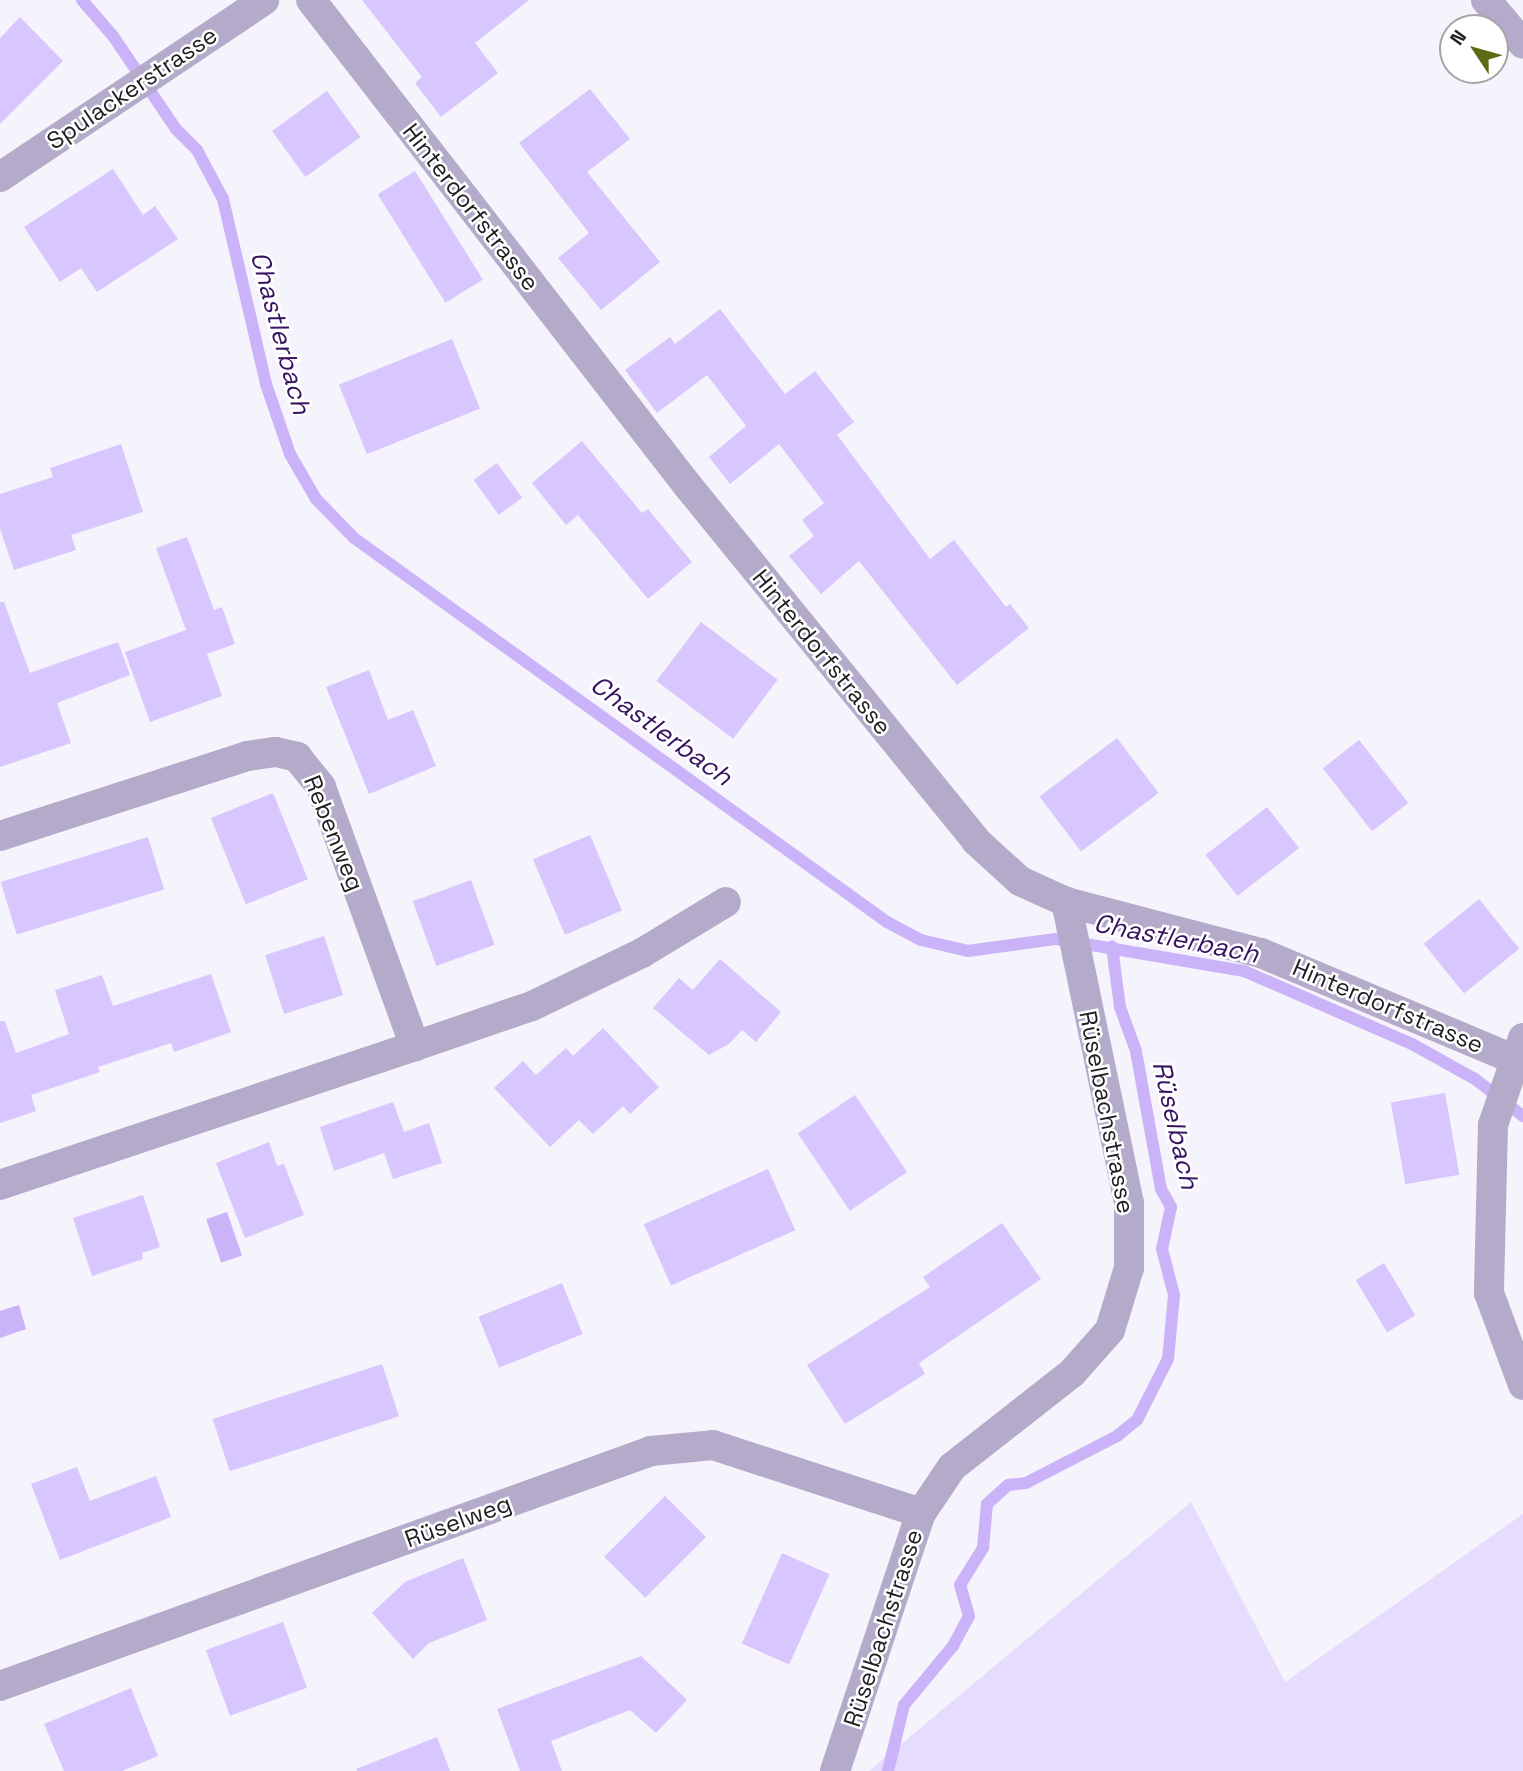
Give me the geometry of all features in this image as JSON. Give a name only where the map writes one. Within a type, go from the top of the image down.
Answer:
[{"type":"street","name":"Spulackerstrasse","points":[[0,177],[264,0]]},
{"type":"street","name":"Hinterdorfstrasse","points":[[311,0],[688,486],[976,841],[1020,881],[1068,913],[1261,953],[1516,1056]]},
{"type":"street","points":[[1486,0],[1523,44]]},
{"type":"street","name":"Rebenweg","points":[[0,836],[247,756],[276,752],[297,757],[321,787],[415,1046]]},
{"type":"street","points":[[0,1185],[532,1006],[642,953],[726,902]]},
{"type":"street","name":"Rüselbachstrasse","points":[[835,1771],[921,1513],[952,1467],[1073,1373],[1110,1330],[1129,1268],[1129,1203],[1068,913]]},
{"type":"street","points":[[1516,1056],[1493,1125],[1489,1293],[1523,1385]]},
{"type":"street","name":"Rüselweg","points":[[0,1686],[651,1451],[713,1445],[803,1471],[921,1513]]},
{"type":"shaded area","points":[[227,1212],[242,1255],[221,1263],[206,1219]]},
{"type":"shaded area","points":[[19,1305],[26,1329],[0,1338],[0,1311]]},
{"type":"shaded area","points":[[1191,1502],[1285,1682],[1523,1514],[1523,1771],[869,1771]]},
{"type":"building","points":[[362,0],[529,0],[475,43],[498,73],[441,117],[415,83],[422,77]]},
{"type":"building","points":[[20,17],[63,61],[0,124],[0,38]]},
{"type":"building","points":[[590,89],[630,139],[587,172],[660,262],[601,310],[558,258],[589,233],[519,143]]},
{"type":"building","points":[[327,91],[361,137],[305,177],[272,131]]},
{"type":"building","points":[[113,169],[143,215],[155,206],[178,239],[97,292],[81,268],[60,282],[24,227]]},
{"type":"building","points":[[415,171],[483,280],[446,303],[378,194]]},
{"type":"building","points":[[720,309],[785,394],[815,371],[854,422],[837,435],[930,559],[954,540],[1006,607],[1010,604],[1029,628],[957,685],[859,561],[821,594],[789,556],[814,536],[802,520],[824,503],[779,444],[730,484],[709,457],[746,426],[707,375],[657,413],[625,370],[670,337],[675,344]]},
{"type":"building","points":[[452,339],[480,409],[367,454],[339,385]]},
{"type":"building","points":[[582,441],[642,513],[648,509],[692,562],[648,599],[578,515],[566,525],[532,483]]},
{"type":"building","points":[[121,444],[143,512],[71,535],[76,550],[14,570],[0,529],[0,494],[53,477],[50,468]]},
{"type":"building","points":[[497,463],[522,498],[499,515],[474,480]]},
{"type":"building","points":[[187,537],[214,610],[222,607],[235,644],[207,654],[222,696],[150,722],[125,652],[186,630],[156,548]]},
{"type":"building","points":[[0,602],[4,602],[30,673],[118,642],[130,675],[57,703],[71,743],[0,767]]},
{"type":"building","points":[[701,622],[778,680],[733,739],[656,681]]},
{"type":"building","points":[[369,670],[388,720],[413,710],[436,766],[369,794],[326,687]]},
{"type":"building","points":[[1117,738],[1159,793],[1081,851],[1040,796]]},
{"type":"building","points":[[1359,740],[1408,803],[1372,831],[1323,768]]},
{"type":"building","points":[[273,793],[308,879],[246,904],[211,818]]},
{"type":"building","points":[[1267,807],[1299,848],[1238,896],[1206,855]]},
{"type":"building","points":[[590,835],[622,910],[565,935],[533,859]]},
{"type":"building","points":[[148,837],[164,890],[17,935],[1,882]]},
{"type":"building","points":[[471,880],[495,945],[436,966],[413,901]]},
{"type":"building","points":[[1479,899],[1519,949],[1464,993],[1424,944]]},
{"type":"building","points":[[324,936],[343,995],[284,1014],[265,955]]},
{"type":"building","points":[[720,959],[781,1012],[756,1042],[742,1030],[729,1044],[709,1055],[653,1008],[679,978],[693,990]]},
{"type":"building","points":[[211,974],[231,1032],[174,1052],[171,1043],[98,1067],[100,1072],[31,1095],[36,1111],[0,1123],[0,1021],[5,1021],[16,1053],[69,1034],[55,990],[102,975],[113,1006]]},
{"type":"building","points":[[603,1028],[659,1087],[630,1114],[623,1106],[593,1134],[579,1120],[550,1147],[494,1088],[523,1061],[536,1075],[566,1048],[573,1056]]},
{"type":"building","points":[[1445,1093],[1459,1175],[1405,1184],[1391,1103]]},
{"type":"building","points":[[855,1095],[907,1172],[850,1211],[798,1134]]},
{"type":"building","points":[[393,1102],[404,1132],[429,1123],[442,1163],[393,1179],[384,1153],[334,1171],[320,1127]]},
{"type":"building","points":[[269,1142],[277,1166],[284,1164],[304,1215],[245,1238],[216,1163]]},
{"type":"building","points":[[768,1169],[795,1230],[671,1286],[644,1224]]},
{"type":"building","points":[[143,1195],[160,1247],[142,1253],[143,1259],[92,1276],[73,1218]]},
{"type":"building","points":[[1002,1223],[1041,1279],[919,1363],[925,1374],[845,1424],[807,1365],[930,1287],[923,1277]]},
{"type":"building","points":[[1384,1263],[1415,1315],[1387,1332],[1356,1280]]},
{"type":"building","points":[[562,1283],[583,1334],[499,1368],[479,1317]]},
{"type":"building","points":[[382,1364],[399,1416],[230,1471],[213,1419]]},
{"type":"building","points":[[77,1467],[90,1501],[156,1476],[171,1517],[60,1560],[31,1484]]},
{"type":"building","points":[[665,1496],[706,1537],[645,1598],[604,1557]]},
{"type":"building","points":[[782,1553],[830,1574],[789,1665],[742,1643]]},
{"type":"building","points":[[463,1558],[487,1620],[429,1643],[413,1659],[372,1613],[405,1582]]},
{"type":"building","points":[[283,1622],[307,1688],[230,1716],[206,1650]]},
{"type":"building","points":[[641,1656],[687,1700],[656,1733],[630,1710],[551,1741],[562,1771],[520,1771],[497,1709]]},
{"type":"building","points":[[131,1688],[158,1756],[122,1771],[64,1771],[44,1724]]},
{"type":"building","points":[[437,1737],[450,1771],[356,1769]]},
{"type":"waterway","name":"Chastlerbach","points":[[82,0],[113,36],[176,129],[197,150],[223,199],[266,384],[290,454],[316,499],[354,538],[887,922],[921,940],[968,951],[1056,939],[1244,971],[1412,1044],[1475,1079],[1523,1116]]},
{"type":"waterway","name":"Rüselbach","points":[[888,1771],[904,1705],[953,1646],[969,1616],[960,1585],[983,1548],[987,1504],[1008,1485],[1026,1483],[1117,1436],[1137,1420],[1168,1359],[1174,1295],[1162,1249],[1171,1207],[1161,1189],[1136,1051],[1120,1007],[1112,947]]}]
